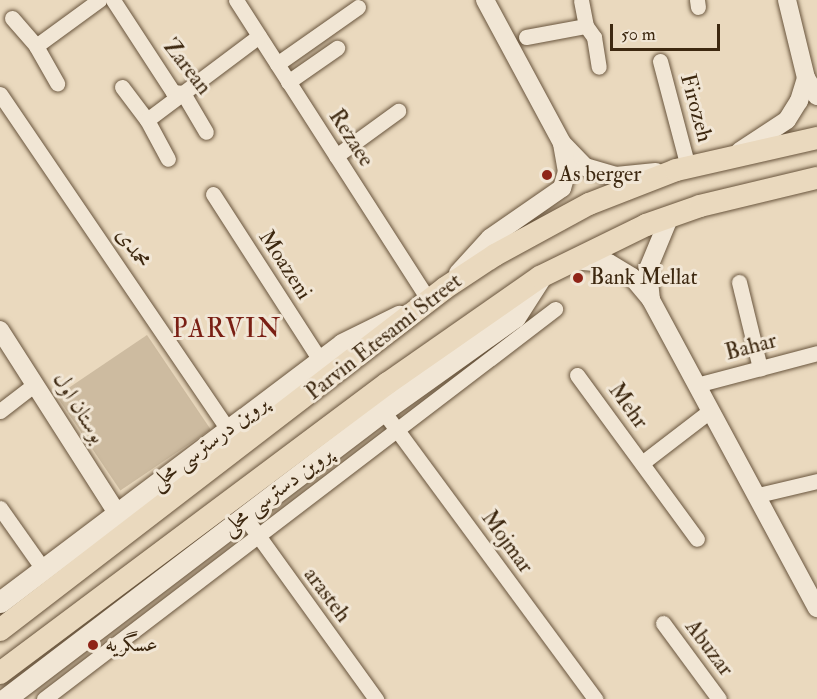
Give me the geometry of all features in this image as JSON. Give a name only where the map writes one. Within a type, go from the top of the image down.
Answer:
[{"type":"main road","name":"Parvin Etesami Street","points":[[0,630],[437,294],[589,204],[682,169],[817,138]]},
{"type":"main road","name":"Parvin Etesami Street","points":[[0,673],[388,383],[540,277],[570,260],[670,216],[817,178]]},
{"type":"main road","name":"پروین دسترسی محلی","points":[[5,699],[383,411],[515,317],[540,277]]},
{"type":"main road","name":"پروین درسترسی محلی","points":[[0,602],[342,344],[437,294]]},
{"type":"street","points":[[36,46],[99,0]]},
{"type":"street","name":"Zarean","points":[[113,0],[173,92],[183,93],[206,132]]},
{"type":"street","name":"Rezaee","points":[[236,0],[336,156],[437,294]]},
{"type":"street","points":[[485,0],[562,143],[585,167],[601,174],[682,169]]},
{"type":"street","points":[[581,0],[586,26],[594,37],[599,67]]},
{"type":"street","points":[[788,0],[806,78],[817,96]]},
{"type":"street","points":[[277,64],[358,7]]},
{"type":"street","points":[[12,18],[36,46],[57,82]]},
{"type":"street","points":[[525,37],[586,26]]},
{"type":"street","points":[[147,120],[259,36]]},
{"type":"street","points":[[288,82],[336,48]]},
{"type":"street","name":"Firozeh","points":[[660,61],[682,169]]},
{"type":"street","points":[[730,157],[787,120],[800,101],[806,78]]},
{"type":"street","points":[[122,87],[147,120],[168,159]]},
{"type":"street","name":"محمدی","points":[[0,94],[228,429]]},
{"type":"street","points":[[336,156],[398,111]]},
{"type":"street","points":[[437,294],[490,238],[562,188],[567,172],[562,143]]},
{"type":"street","name":"Moazeni","points":[[213,194],[320,360]]},
{"type":"street","points":[[651,300],[648,269],[670,216]]},
{"type":"street","points":[[570,260],[609,263],[632,277],[651,300],[817,608]]},
{"type":"street","points":[[739,282],[760,368]]},
{"type":"street","points":[[44,699],[555,309]]},
{"type":"street","name":"بوستان اول","points":[[0,330],[117,513]]},
{"type":"street","name":"Bahar","points":[[696,385],[817,353]]},
{"type":"street","name":"Mehr","points":[[578,375],[697,539]]},
{"type":"street","points":[[0,411],[35,384]]},
{"type":"street","name":"Mehr","points":[[642,463],[711,410]]},
{"type":"street","name":"Mojmar","points":[[383,411],[596,699]]},
{"type":"street","points":[[758,495],[817,481]]},
{"type":"street","points":[[0,508],[43,569]]},
{"type":"street","name":"arasteh","points":[[244,516],[256,538],[376,699]]},
{"type":"street","name":"Abuzar","points":[[663,623],[719,699]]},
{"type":"shaded area","points":[[147,335],[211,430],[120,490],[57,396]]},
{"type":"place","name":"As berger","points":[[547,175]]},
{"type":"place","name":"Bank Mellat","points":[[578,278]]},
{"type":"place","name":"عسگریه","points":[[93,645]]},
{"type":"district","name":"PARVIN","points":[[227,330]]}]
